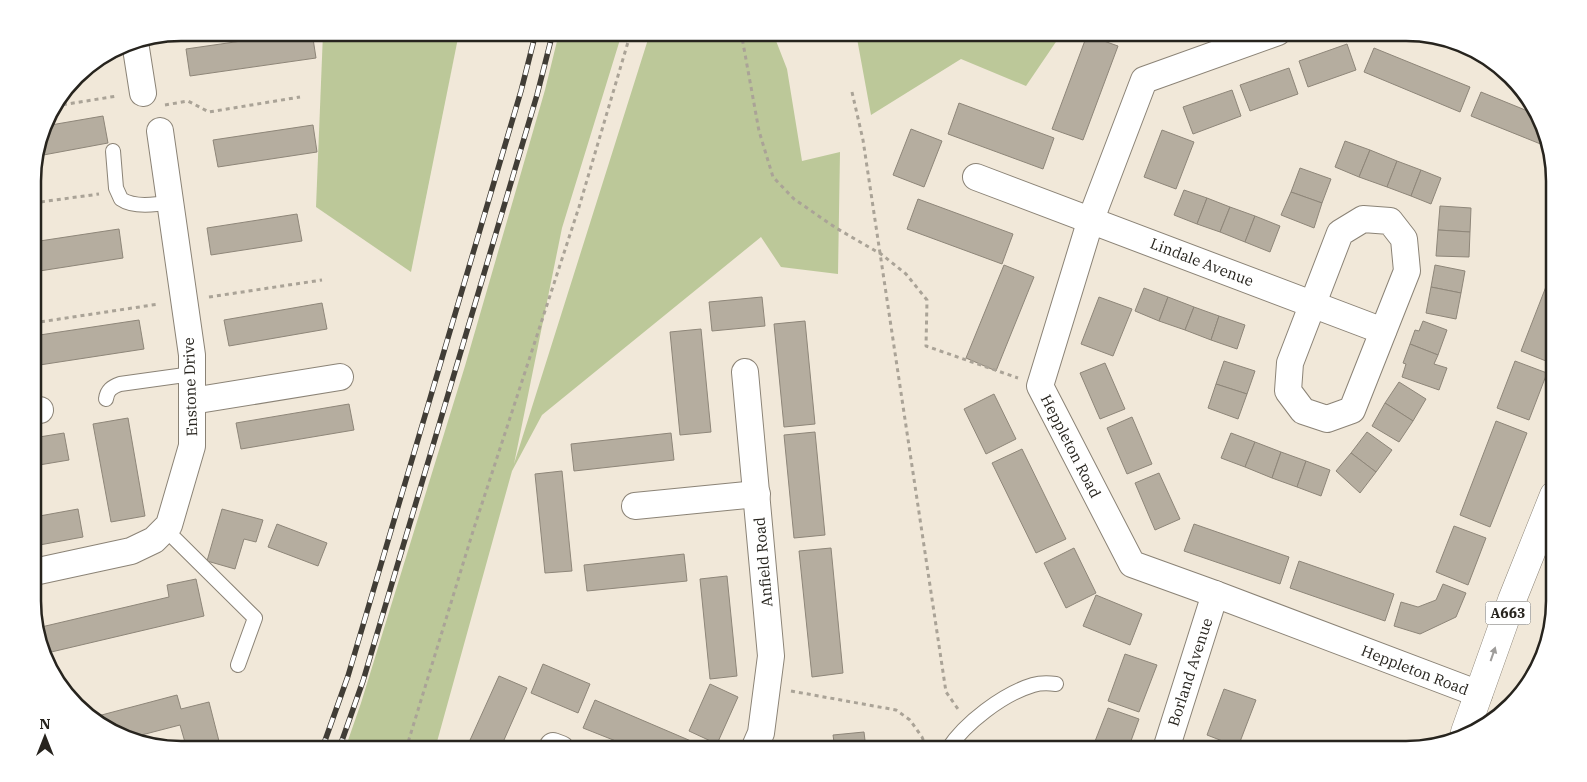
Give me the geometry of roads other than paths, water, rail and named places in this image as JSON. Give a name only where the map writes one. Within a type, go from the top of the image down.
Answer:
[{"type":"highway","name":"A663","points":[[1467,726],[1512,600],[1546,515]]},
{"type":"street","name":"Heppleton Road","points":[[1241,41],[1144,80],[1092,219],[1040,386],[1132,564],[1479,694]]},
{"type":"street","points":[[137,49],[153,99]]},
{"type":"street","name":"Enstone Drive","points":[[160,132],[192,355],[192,446],[168,525],[165,529]]},
{"type":"street","name":"Lindale Avenue","points":[[976,177],[1092,219],[1383,331]]},
{"type":"street","points":[[1362,219],[1390,222],[1404,239],[1407,271],[1383,331],[1352,410],[1327,418],[1303,411],[1288,391],[1290,363],[1340,233],[1362,219]]},
{"type":"street","name":"Anfield Road","points":[[745,372],[771,656],[761,733],[758,741]]},
{"type":"street","points":[[192,401],[340,377]]},
{"type":"street","points":[[635,506],[756,494]]},
{"type":"street","points":[[41,570],[131,551],[154,540],[165,529]]},
{"type":"street","name":"Borland Avenue","points":[[1169,740],[1215,594]]},
{"type":"lane","points":[[113,151],[117,191],[121,200],[130,204],[151,205],[170,202]]},
{"type":"lane","points":[[106,399],[109,390],[120,384],[192,374]]},
{"type":"lane","points":[[165,529],[255,618],[238,664]]},
{"type":"lane","points":[[955,740],[969,723],[990,707],[1034,685],[1056,684]]},
{"type":"railway","points":[[325,741],[348,676],[521,91],[534,41]]},
{"type":"railway","points":[[342,741],[363,681],[537,95],[551,41]]}]
